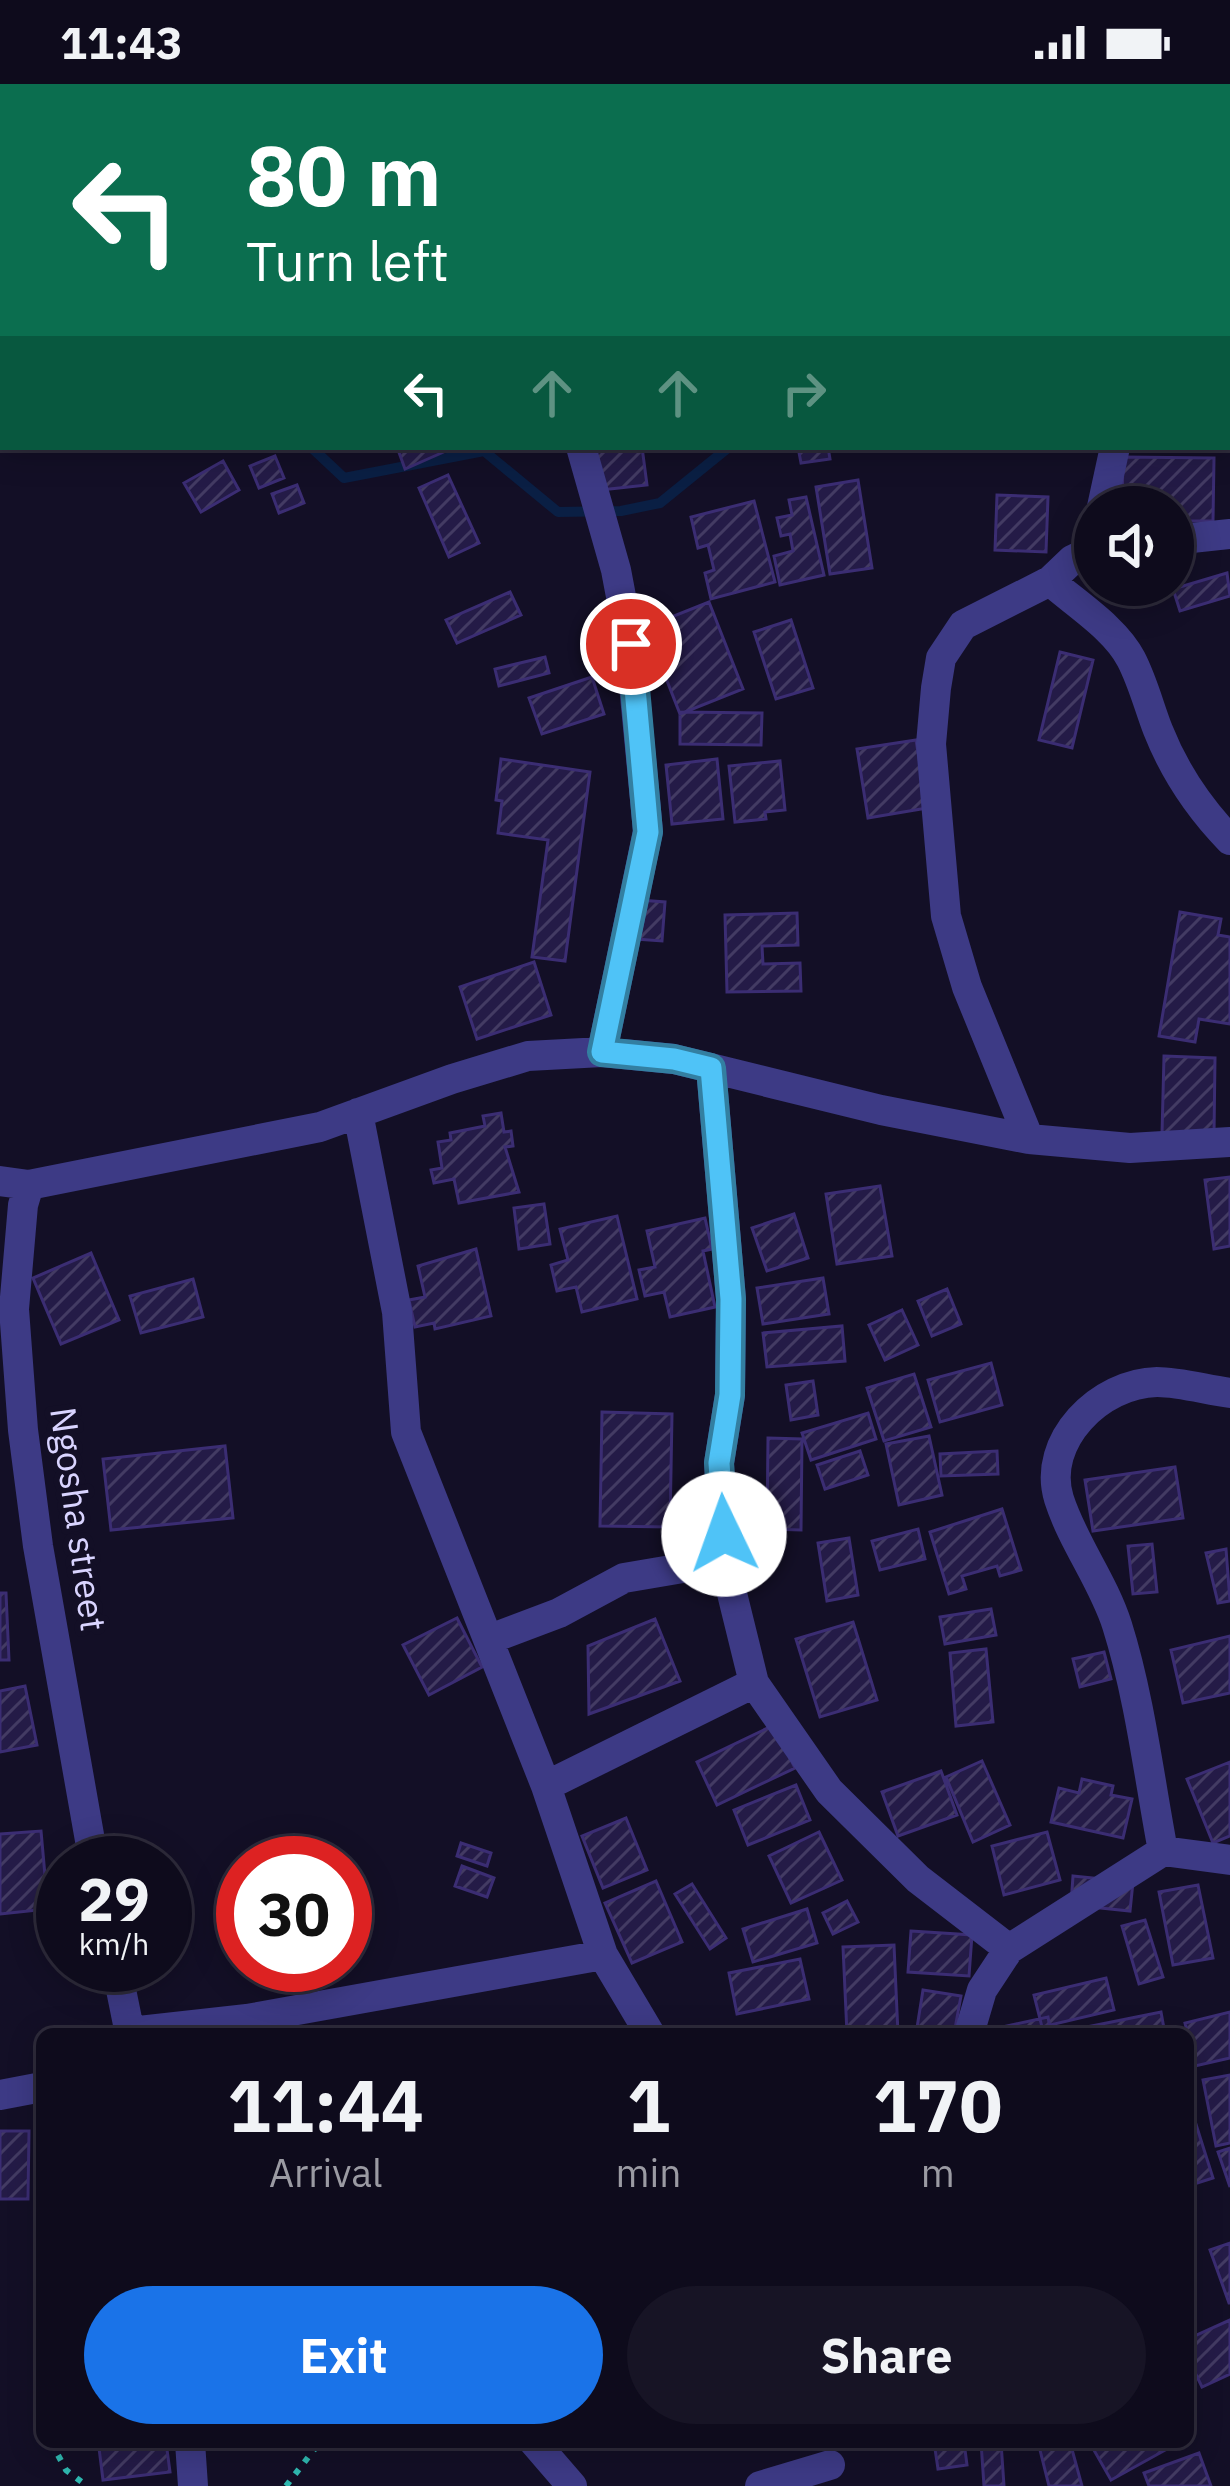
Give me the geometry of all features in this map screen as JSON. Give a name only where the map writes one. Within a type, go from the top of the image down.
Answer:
[{"type":"street","points":[[582,450],[616,570],[631,644],[648,832],[602,1052]]},
{"type":"street","points":[[1107,486],[1114,450]]},
{"type":"street","points":[[1194,538],[1230,534]]},
{"type":"street","points":[[1029,1138],[967,986],[946,916],[932,744],[941,658],[963,625],[1050,581],[1074,559]]},
{"type":"street","points":[[1050,581],[1131,658],[1184,784],[1202,812],[1230,840]]},
{"type":"street","points":[[14,1183],[320,1127],[528,1056],[602,1052],[674,1059],[881,1110],[1029,1138],[1130,1148],[1230,1142]]},
{"type":"street","points":[[711,1068],[731,1299],[730,1395],[719,1463],[724,1561],[754,1683],[829,1791],[918,1879],[1009,1948]]},
{"type":"street","points":[[358,1113],[397,1312],[406,1432],[546,1786],[603,1955],[646,2028]]},
{"type":"street","name":"Ngosha street","points":[[14,1183],[23,1205],[14,1309],[23,1430],[38,1546],[89,1836]]},
{"type":"street","points":[[1163,1851],[1116,1621],[1059,1498],[1055,1475],[1065,1435],[1082,1414],[1116,1392],[1155,1382],[1230,1393]]},
{"type":"street","points":[[490,1640],[559,1613],[624,1578],[724,1561]]},
{"type":"street","points":[[546,1786],[754,1683]]},
{"type":"street","points":[[971,2028],[982,1990],[1009,1948],[1163,1851],[1230,1860]]},
{"type":"street","points":[[172,2028],[247,2019],[603,1955]]},
{"type":"street","points":[[122,1992],[129,2028]]},
{"type":"street","points":[[0,2095],[36,2088]]},
{"type":"street","points":[[191,2448],[194,2486]]},
{"type":"street","points":[[539,2448],[572,2486]]},
{"type":"street","points":[[760,2486],[830,2464]]},
{"type":"path","points":[[54,2448],[66,2470],[87,2486]]},
{"type":"path","points":[[286,2486],[315,2448]]},
{"type":"building","points":[[398,450],[448,450],[405,469]]},
{"type":"building","points":[[595,450],[642,450],[647,485],[600,490]]},
{"type":"building","points":[[799,450],[828,450],[830,459],[801,463]]},
{"type":"building","points":[[275,456],[284,478],[259,488],[250,466]]},
{"type":"building","points":[[1123,457],[1214,458],[1213,521],[1194,521],[1194,486],[1122,486]]},
{"type":"building","points":[[223,461],[239,490],[201,512],[184,483]]},
{"type":"building","points":[[448,475],[479,543],[449,557],[419,488]]},
{"type":"building","points":[[858,480],[872,568],[830,574],[816,487]]},
{"type":"building","points":[[297,485],[304,503],[279,513],[272,494]]},
{"type":"building","points":[[997,495],[1048,497],[1046,552],[995,550]]},
{"type":"building","points":[[806,497],[824,575],[780,585],[774,556],[793,551],[790,534],[781,536],[777,518],[792,515],[789,500]]},
{"type":"building","points":[[754,501],[775,582],[711,599],[705,573],[714,570],[708,545],[698,548],[691,517]]},
{"type":"building","points":[[1227,573],[1230,596],[1180,611],[1178,606],[1194,606],[1194,583]]},
{"type":"building","points":[[510,592],[521,615],[457,643],[446,620]]},
{"type":"building","points":[[709,602],[743,689],[680,714],[646,627]]},
{"type":"building","points":[[791,620],[813,688],[776,699],[754,632]]},
{"type":"building","points":[[1060,652],[1093,660],[1072,748],[1039,740]]},
{"type":"building","points":[[545,657],[549,673],[499,686],[495,669]]},
{"type":"building","points":[[592,677],[604,714],[542,734],[529,698]]},
{"type":"building","points":[[680,712],[762,713],[761,745],[680,744]]},
{"type":"building","points":[[916,740],[927,808],[868,818],[857,749]]},
{"type":"building","points":[[501,759],[590,772],[565,961],[532,957],[548,840],[498,833]]},
{"type":"building","points":[[717,759],[723,819],[672,824],[666,765]]},
{"type":"building","points":[[780,761],[785,810],[765,812],[766,819],[735,822],[729,766]]},
{"type":"building","points":[[639,900],[665,902],[662,941],[636,939]]},
{"type":"building","points":[[1180,912],[1221,919],[1218,935],[1230,937],[1230,1024],[1199,1019],[1195,1042],[1159,1036]]},
{"type":"building","points":[[797,913],[798,945],[762,946],[763,964],[800,963],[801,991],[727,992],[725,915]]},
{"type":"building","points":[[534,962],[551,1015],[477,1039],[460,987]]},
{"type":"building","points":[[1164,1056],[1215,1058],[1214,1135],[1162,1134]]},
{"type":"building","points":[[501,1113],[504,1132],[511,1131],[513,1146],[505,1147],[519,1192],[459,1203],[454,1179],[434,1183],[431,1170],[442,1168],[438,1142],[451,1140],[450,1133],[485,1126],[483,1116]]},
{"type":"building","points":[[1230,1177],[1230,1246],[1214,1249],[1205,1180]]},
{"type":"building","points":[[880,1186],[892,1256],[837,1264],[826,1194]]},
{"type":"building","points":[[544,1204],[550,1244],[519,1249],[514,1208]]},
{"type":"building","points":[[794,1214],[808,1258],[767,1271],[752,1228]]},
{"type":"building","points":[[617,1216],[637,1299],[582,1312],[576,1287],[557,1291],[551,1265],[568,1260],[560,1229]]},
{"type":"building","points":[[705,1218],[712,1249],[703,1251],[715,1307],[670,1317],[664,1292],[645,1296],[639,1270],[655,1267],[647,1231]]},
{"type":"building","points":[[476,1249],[491,1316],[435,1329],[434,1323],[415,1327],[409,1300],[425,1297],[418,1266]]},
{"type":"building","points":[[91,1253],[119,1320],[61,1344],[33,1278]]},
{"type":"building","points":[[823,1278],[829,1314],[763,1324],[757,1288]]},
{"type":"building","points":[[193,1279],[203,1317],[141,1333],[130,1296]]},
{"type":"building","points":[[947,1289],[961,1324],[932,1336],[918,1301]]},
{"type":"building","points":[[902,1310],[918,1345],[885,1360],[869,1325]]},
{"type":"building","points":[[842,1326],[845,1361],[767,1367],[763,1333]]},
{"type":"building","points":[[991,1363],[1002,1405],[940,1422],[928,1380]]},
{"type":"building","points":[[914,1374],[931,1427],[884,1441],[867,1388]]},
{"type":"building","points":[[813,1381],[818,1415],[791,1420],[786,1385]]},
{"type":"building","points":[[602,1412],[672,1414],[670,1527],[600,1526]]},
{"type":"building","points":[[868,1413],[876,1439],[811,1460],[802,1433]]},
{"type":"building","points":[[929,1436],[942,1495],[899,1505],[886,1444]]},
{"type":"building","points":[[768,1438],[802,1439],[801,1530],[767,1529]]},
{"type":"building","points":[[225,1446],[233,1518],[111,1530],[103,1459]]},
{"type":"building","points":[[860,1451],[868,1475],[825,1489],[817,1465]]},
{"type":"building","points":[[997,1451],[998,1474],[941,1476],[940,1454]]},
{"type":"building","points":[[1175,1467],[1183,1518],[1093,1531],[1085,1480]]},
{"type":"building","points":[[1002,1509],[1021,1570],[1000,1576],[997,1566],[962,1576],[966,1589],[949,1594],[930,1532]]},
{"type":"building","points":[[918,1529],[925,1559],[880,1570],[872,1541]]},
{"type":"building","points":[[849,1538],[858,1595],[827,1601],[818,1543]]},
{"type":"building","points":[[1152,1544],[1157,1592],[1133,1594],[1128,1546]]},
{"type":"building","points":[[1226,1549],[1230,1601],[1218,1603],[1206,1553]]},
{"type":"building","points":[[0,1593],[6,1593],[9,1660],[0,1660]]},
{"type":"building","points":[[991,1609],[996,1635],[945,1644],[940,1617]]},
{"type":"building","points":[[457,1618],[482,1667],[429,1695],[403,1645]]},
{"type":"building","points":[[655,1619],[680,1681],[589,1714],[588,1646]]},
{"type":"building","points":[[853,1622],[877,1700],[820,1717],[796,1639]]},
{"type":"building","points":[[1230,1636],[1230,1693],[1183,1703],[1171,1650]]},
{"type":"building","points":[[986,1649],[993,1722],[956,1726],[950,1653]]},
{"type":"building","points":[[1104,1652],[1111,1679],[1080,1687],[1073,1659]]},
{"type":"building","points":[[25,1686],[37,1745],[0,1752],[0,1691]]},
{"type":"building","points":[[774,1725],[795,1768],[717,1805],[697,1762]]},
{"type":"building","points":[[982,1761],[1010,1825],[973,1842],[946,1777]]},
{"type":"building","points":[[1230,1762],[1230,1836],[1213,1843],[1187,1779]]},
{"type":"building","points":[[941,1771],[957,1815],[898,1836],[882,1792]]},
{"type":"building","points":[[1082,1779],[1113,1786],[1111,1795],[1132,1799],[1123,1838],[1051,1822],[1059,1788],[1079,1793]]},
{"type":"building","points":[[796,1785],[810,1820],[748,1845],[734,1810]]},
{"type":"building","points":[[626,1818],[647,1870],[603,1888],[582,1836]]},
{"type":"building","points":[[41,1831],[41,1836],[36,1836],[36,1910],[0,1914],[0,1834]]},
{"type":"building","points":[[819,1832],[842,1880],[791,1903],[769,1856]]},
{"type":"building","points":[[1047,1832],[1060,1880],[1004,1895],[992,1846]]},
{"type":"building","points":[[461,1843],[491,1853],[487,1866],[457,1856]]},
{"type":"building","points":[[462,1866],[494,1878],[487,1897],[455,1886]]},
{"type":"building","points":[[1073,1876],[1133,1882],[1130,1911],[1071,1905]]},
{"type":"building","points":[[656,1881],[682,1942],[632,1963],[605,1903]]},
{"type":"building","points":[[692,1884],[726,1938],[710,1949],[675,1894]]},
{"type":"building","points":[[1198,1885],[1213,1958],[1173,1965],[1159,1892]]},
{"type":"building","points":[[847,1901],[858,1922],[833,1934],[823,1913]]},
{"type":"building","points":[[807,1909],[817,1943],[753,1962],[743,1929]]},
{"type":"building","points":[[1145,1920],[1163,1977],[1139,1984],[1122,1926]]},
{"type":"building","points":[[911,1931],[972,1935],[969,1976],[908,1972]]},
{"type":"building","points":[[894,1945],[898,2028],[847,2028],[843,1947]]},
{"type":"building","points":[[800,1959],[809,1999],[737,2014],[729,1973]]},
{"type":"building","points":[[1106,1978],[1114,2010],[1042,2027],[1034,1995]]},
{"type":"building","points":[[923,1990],[961,1996],[955,2028],[917,2028]]},
{"type":"building","points":[[1161,2012],[1164,2028],[1082,2028]]},
{"type":"building","points":[[1230,2012],[1230,2058],[1195,2066],[1194,2028],[1186,2028],[1185,2023]]},
{"type":"building","points":[[1048,2017],[1050,2028],[998,2028]]},
{"type":"building","points":[[1230,2075],[1230,2143],[1216,2146],[1203,2080]]},
{"type":"building","points":[[1194,2118],[1213,2178],[1194,2184]]},
{"type":"building","points":[[0,2131],[29,2131],[28,2199],[0,2199]]},
{"type":"building","points":[[1230,2148],[1230,2187],[1218,2152]]},
{"type":"building","points":[[1230,2243],[1230,2303],[1229,2303],[1210,2250]]},
{"type":"building","points":[[1230,2320],[1230,2374],[1202,2387],[1194,2370],[1194,2336]]},
{"type":"building","points":[[99,2448],[167,2448],[170,2472],[103,2480]]},
{"type":"building","points":[[935,2448],[965,2448],[967,2465],[938,2469]]},
{"type":"building","points":[[981,2448],[1001,2448],[1004,2486],[984,2486]]},
{"type":"building","points":[[1040,2448],[1072,2448],[1082,2486],[1049,2486]]},
{"type":"building","points":[[1093,2448],[1169,2448],[1111,2480]]},
{"type":"building","points":[[1199,2453],[1211,2486],[1149,2486],[1144,2473]]},
{"type":"waterway","points":[[314,450],[344,478],[484,451],[558,512],[621,511],[660,503],[725,450]]},
{"type":"route","points":[[631,644],[648,832],[602,1052],[711,1068],[731,1299],[730,1395],[719,1463],[724,1534]]}]
